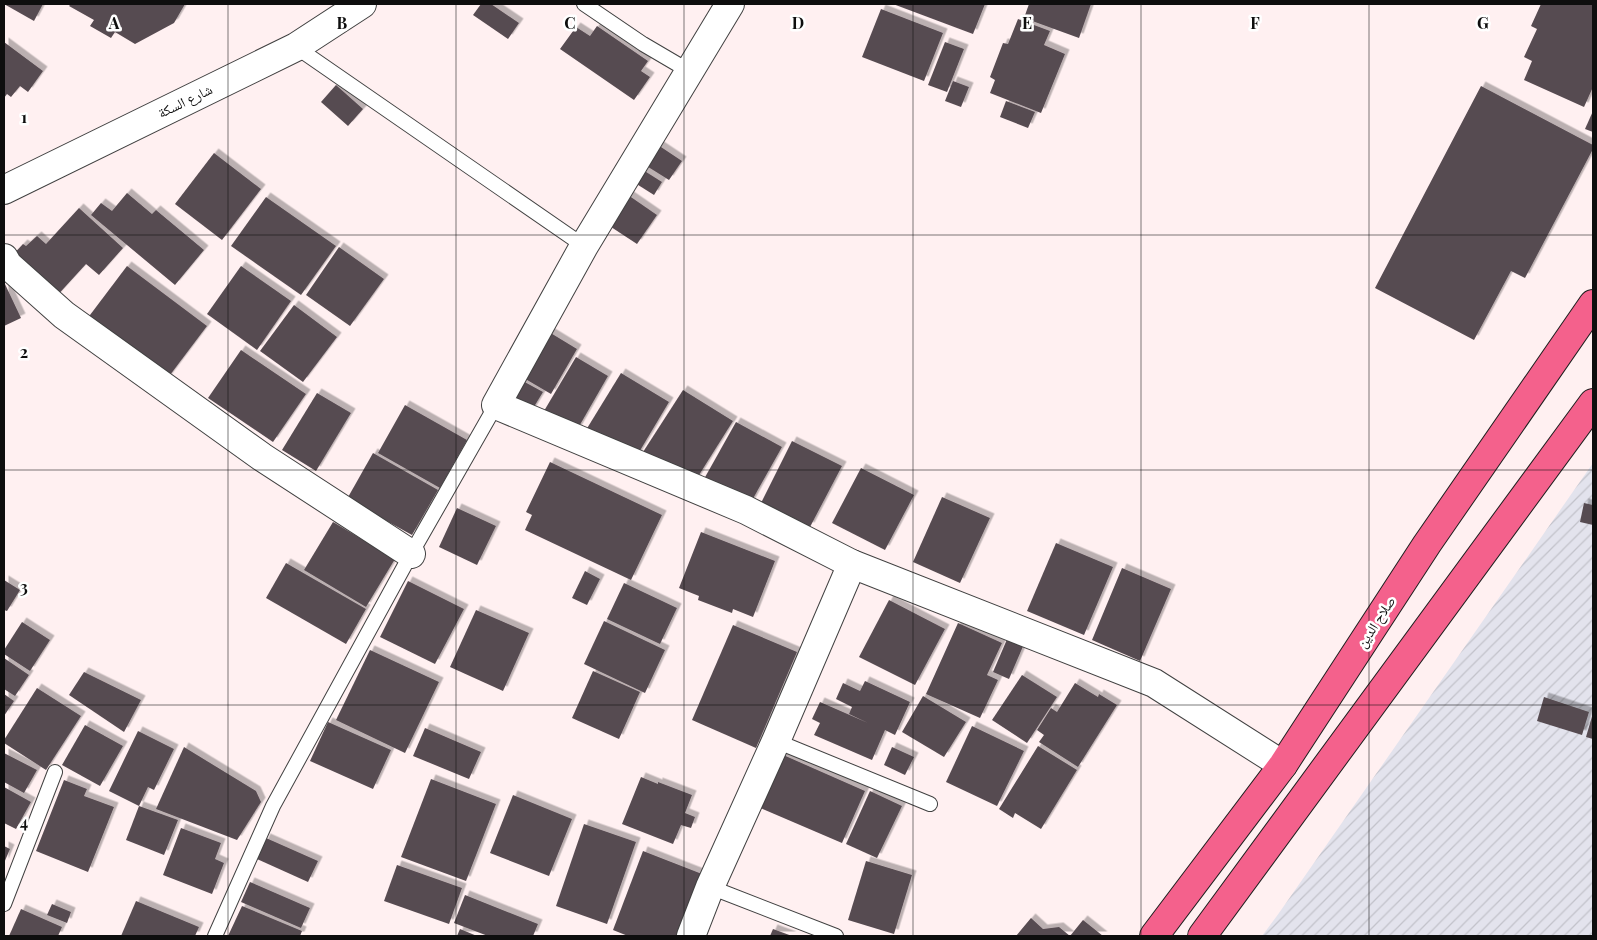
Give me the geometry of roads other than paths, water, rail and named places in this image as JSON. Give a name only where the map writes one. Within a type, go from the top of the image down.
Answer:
[{"type":"highway","name":"صلاح الدين","points":[[1154,936],[1283,765],[1427,544],[1593,304]]},
{"type":"highway","points":[[1202,936],[1593,402]]},
{"type":"street","name":"شارع السكة","points":[[4,190],[296,48],[362,4]]},
{"type":"street","points":[[730,4],[584,246],[496,405],[746,510],[852,564],[1154,683],[1283,765]]},
{"type":"street","points":[[4,258],[8,265],[64,314],[262,457],[411,554]]},
{"type":"street","points":[[691,936],[710,887],[776,741],[852,564]]},
{"type":"lane","points":[[584,4],[643,44],[689,71]]},
{"type":"lane","points":[[296,48],[584,246]]},
{"type":"lane","points":[[215,936],[272,806],[411,554],[496,405]]},
{"type":"lane","points":[[776,741],[930,804]]},
{"type":"lane","points":[[4,904],[55,772]]},
{"type":"lane","points":[[710,887],[836,936]]}]
